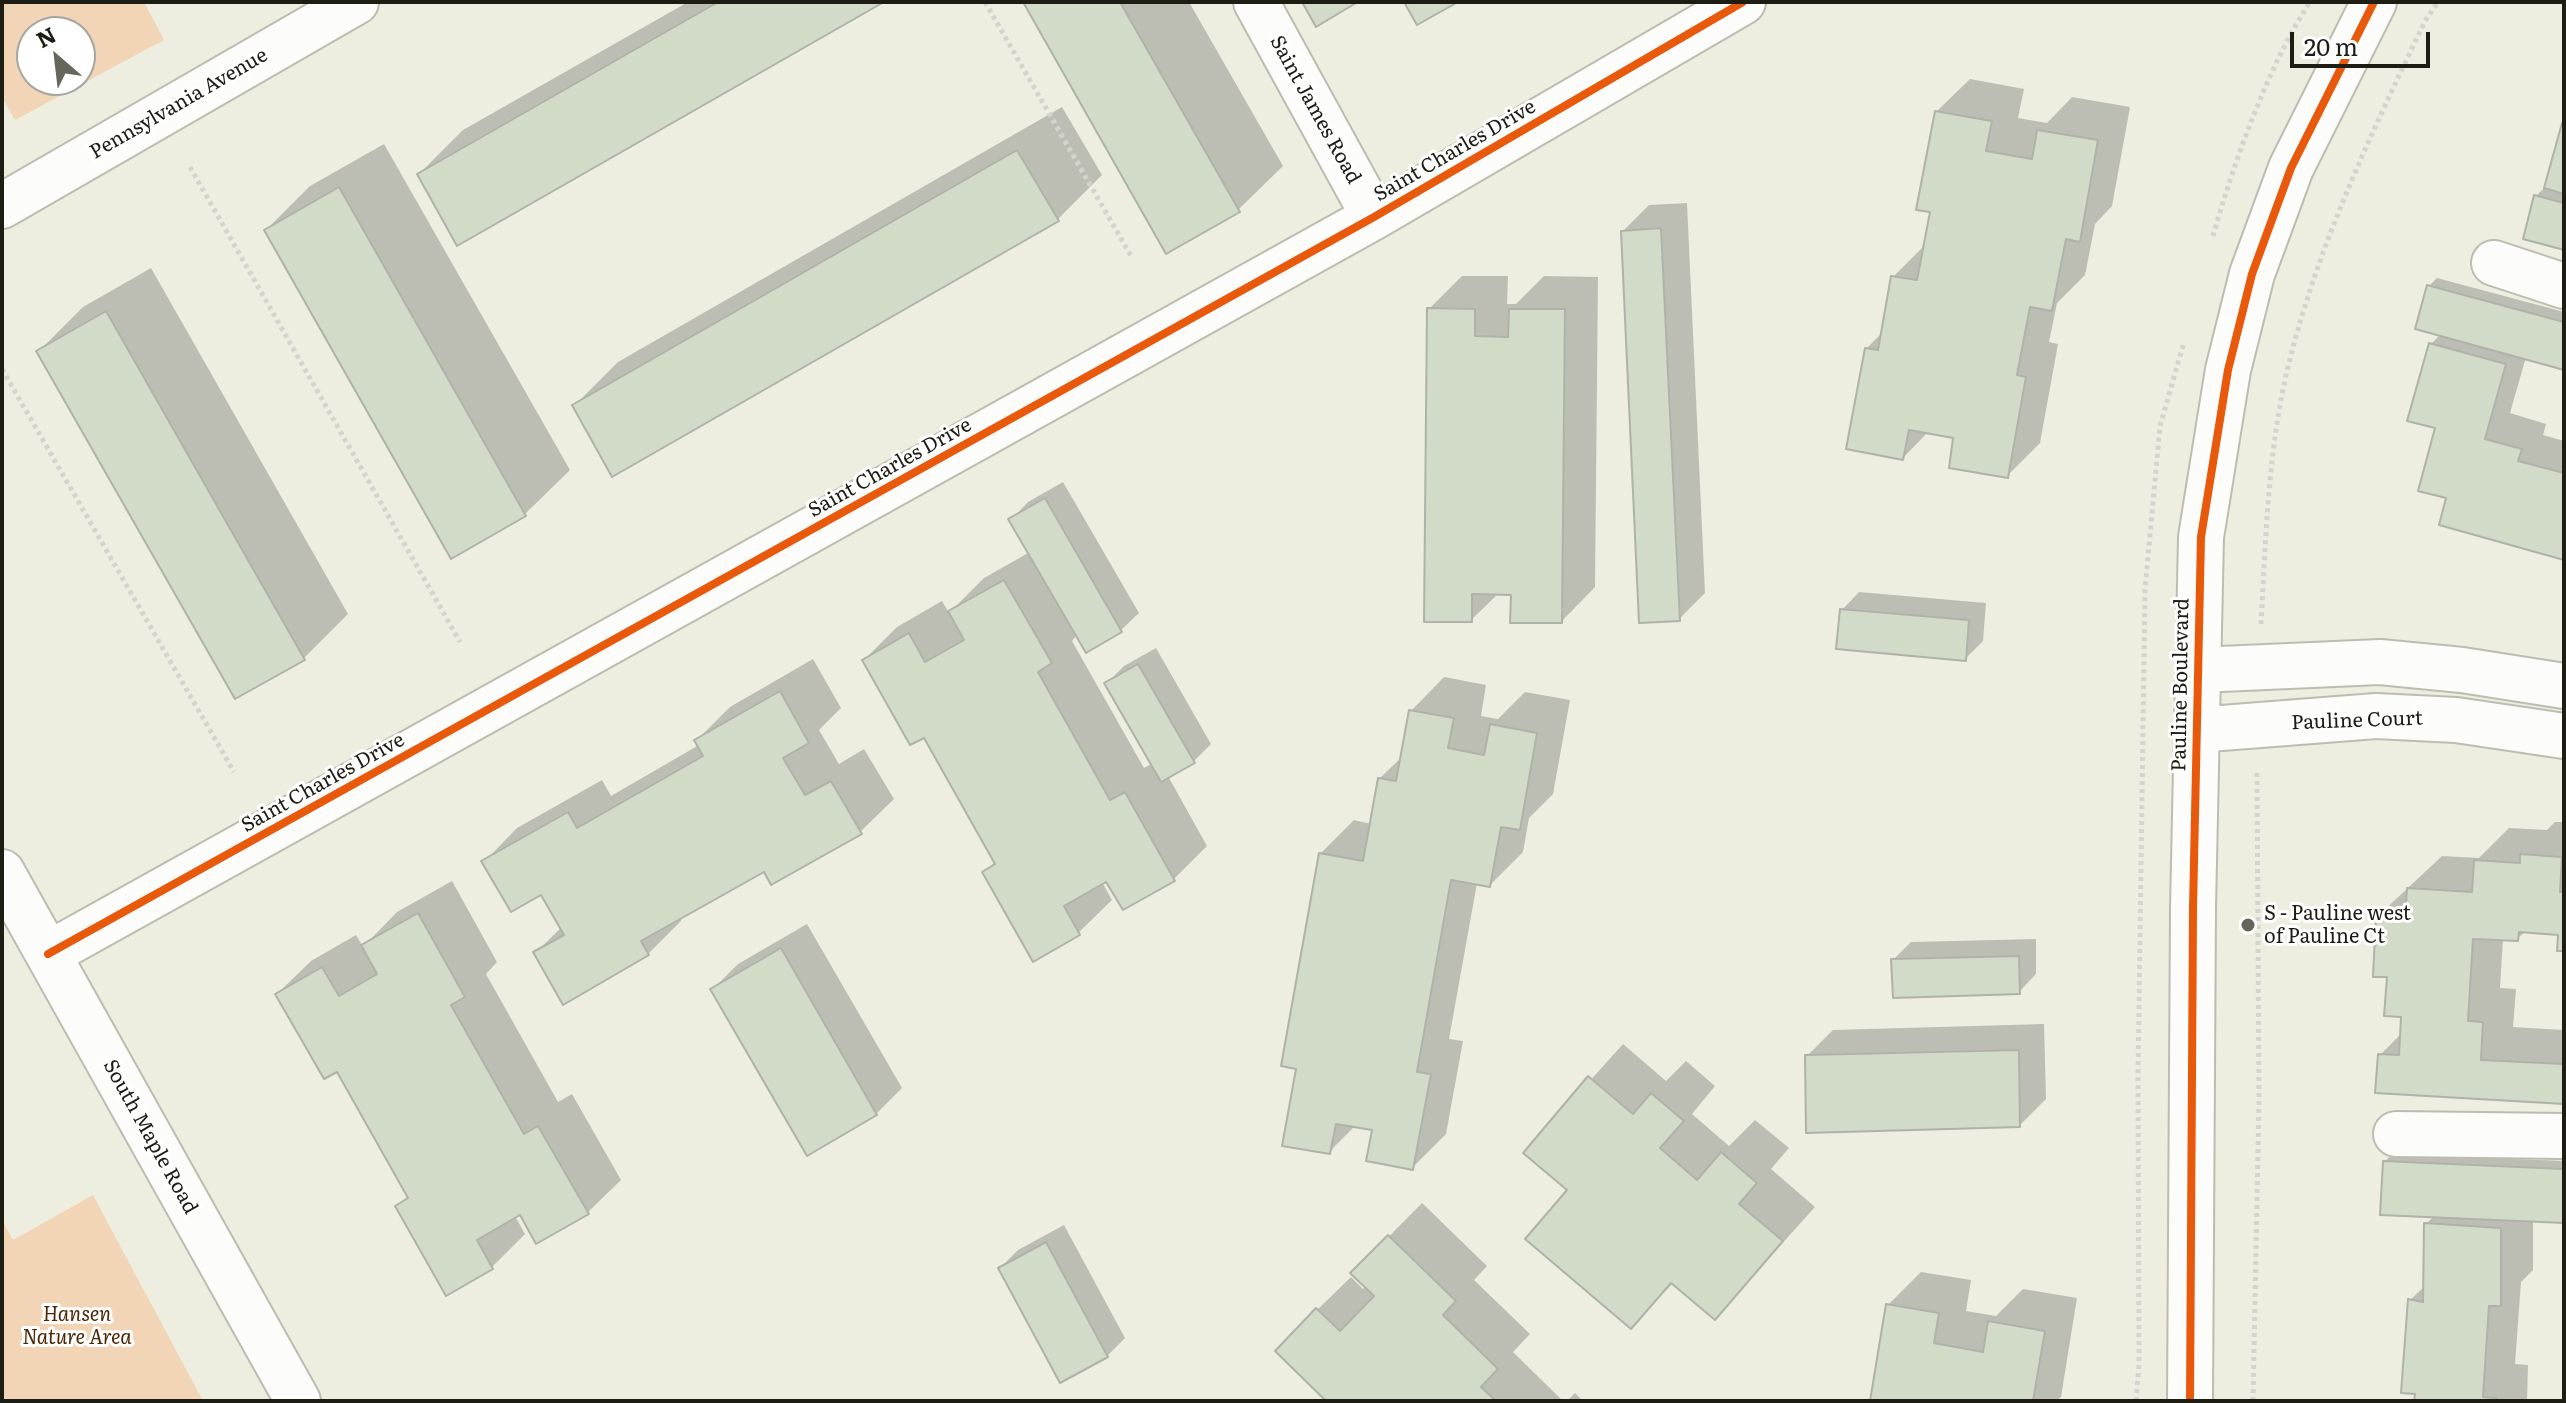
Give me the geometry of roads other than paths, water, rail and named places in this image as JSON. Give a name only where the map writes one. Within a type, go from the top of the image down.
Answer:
[{"type":"street","name":"Pennsylvania Avenue","points":[[2,206],[356,2]]},
{"type":"street","name":"Saint Charles Drive","points":[[48,954],[1374,217],[1743,2]]},
{"type":"street","name":"Pauline Boulevard","points":[[2190,1401],[2196,730],[2201,537],[2228,370],[2248,289],[2291,168],[2374,2]]},
{"type":"street","name":"Saint James Road","points":[[1276,15],[1374,217]]},
{"type":"street","points":[[2494,263],[2564,286]]},
{"type":"street","points":[[2198,670],[2380,662],[2564,686]]},
{"type":"street","name":"Pauline Court","points":[[2196,730],[2376,716],[2456,720],[2564,736]]},
{"type":"street","name":"South Maple Road","points":[[2,872],[298,1401]]},
{"type":"street","points":[[2396,1134],[2564,1136]]},
{"type":"place","name":"S - Pauline west of Pauline Ct","points":[[2248,925]]},
{"type":"park label","name":"Hansen Nature Area","points":[[77,1326]]}]
